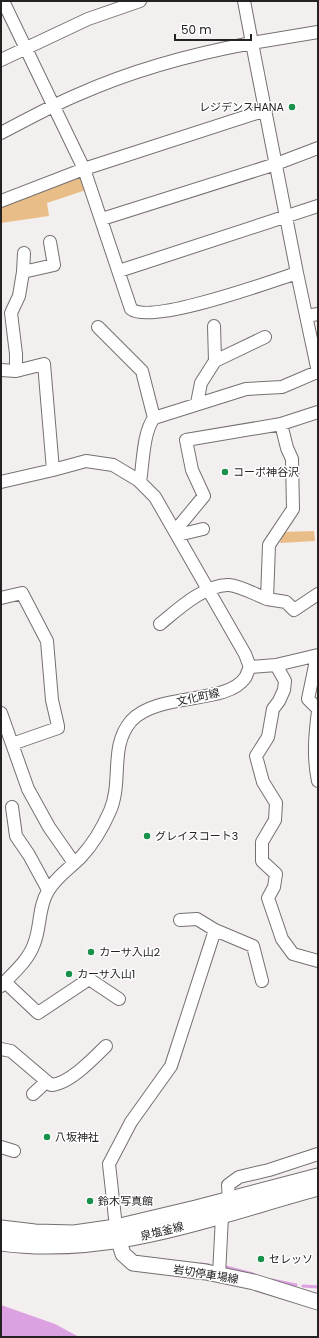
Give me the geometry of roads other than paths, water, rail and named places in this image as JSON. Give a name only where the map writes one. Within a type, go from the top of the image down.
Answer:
[{"type":"main road","name":"泉塩釜線","points":[[1,1243],[78,1245],[229,1200],[318,1176]]},
{"type":"main road","name":"泉塩釜線","points":[[1,1228],[35,1232],[117,1234],[222,1216],[318,1188]]},
{"type":"main road","name":"岩切停車場線","points":[[117,1234],[123,1254],[133,1263],[219,1275],[254,1282],[318,1302]]},
{"type":"street","points":[[3,1],[84,169],[131,309],[134,311],[154,312],[190,307],[296,273]]},
{"type":"street","points":[[1,60],[25,47],[88,19],[140,1]]},
{"type":"street","points":[[140,482],[150,423],[154,418],[197,403],[246,389],[282,387],[318,372],[296,273],[244,1]]},
{"type":"street","points":[[1,133],[54,106],[107,83],[186,56],[318,32]]},
{"type":"street","points":[[1,201],[84,169],[266,110]]},
{"type":"street","points":[[102,219],[276,164],[318,148]]},
{"type":"street","points":[[119,272],[286,218],[318,206]]},
{"type":"street","points":[[24,272],[54,265],[50,242]]},
{"type":"street","points":[[16,371],[16,354],[11,313],[19,296],[24,272],[24,253]]},
{"type":"street","points":[[306,316],[318,314]]},
{"type":"street","points":[[214,326],[215,361]]},
{"type":"street","points":[[98,327],[142,371],[154,418]]},
{"type":"street","points":[[197,403],[201,383],[215,361],[265,337]]},
{"type":"street","points":[[1,370],[16,371],[44,364],[53,470]]},
{"type":"street","points":[[177,533],[204,496],[192,470],[186,440],[281,424],[318,412]]},
{"type":"street","points":[[267,599],[269,545],[293,509],[292,459],[287,448],[281,424]]},
{"type":"street","points":[[1,482],[86,461],[114,465],[140,482],[155,497],[177,533],[208,591],[245,654],[250,667],[276,665],[317,655],[308,699],[318,710],[315,742],[315,766],[318,781]]},
{"type":"street","points":[[177,533],[203,529]]},
{"type":"street","points":[[160,624],[188,600],[208,591],[230,585],[267,599],[286,602],[294,610],[318,594]]},
{"type":"street","points":[[1,598],[22,592],[46,638],[52,700],[58,726],[58,728],[12,744]]},
{"type":"street","points":[[276,665],[285,681],[284,690],[273,709],[268,737],[256,756],[263,782],[276,803],[275,820],[262,842],[262,861],[276,874],[274,887],[268,898],[282,939],[293,954],[318,961]]},
{"type":"street","name":"文化町線","points":[[3,984],[26,959],[34,944],[42,905],[48,890],[91,845],[110,811],[116,785],[118,746],[131,721],[140,713],[155,706],[229,690],[244,679],[250,667]]},
{"type":"street","points":[[1,713],[28,789],[38,809],[74,863]]},
{"type":"street","points":[[12,807],[16,836],[30,855],[48,890]]},
{"type":"street","points":[[180,920],[196,919],[215,930],[253,946],[262,981]]},
{"type":"street","points":[[117,1234],[108,1164],[131,1122],[171,1066],[215,930]]},
{"type":"street","points":[[3,984],[38,1013],[89,979],[120,999]]},
{"type":"street","points":[[1,1049],[11,1051],[46,1082],[51,1085],[57,1085],[84,1067],[106,1046]]},
{"type":"street","points":[[33,1094],[46,1082]]},
{"type":"street","points":[[1,1147],[14,1151]]},
{"type":"street","points":[[229,1200],[228,1184],[239,1177],[269,1170],[318,1154]]},
{"type":"street","points":[[219,1275],[222,1216]]},
{"type":"waterway","points":[[200,1264],[209,1265]]},
{"type":"waterway","points":[[226,1267],[253,1274]]},
{"type":"waterway","points":[[272,1280],[296,1285]]},
{"type":"waterway","points":[[303,1286],[318,1287]]},
{"type":"place","name":"レジデンスHANA","points":[[292,107]]},
{"type":"place","name":"コーポ神谷沢","points":[[225,472]]},
{"type":"place","name":"グレイスコート3","points":[[147,836]]},
{"type":"place","name":"カーサ入山2","points":[[91,952]]},
{"type":"place","name":"カーサ入山1","points":[[69,974]]},
{"type":"place","name":"八坂神社","points":[[47,1137]]},
{"type":"place","name":"鈴木写真館","points":[[90,1201]]},
{"type":"place","name":"セレッソ","points":[[261,1259]]}]
